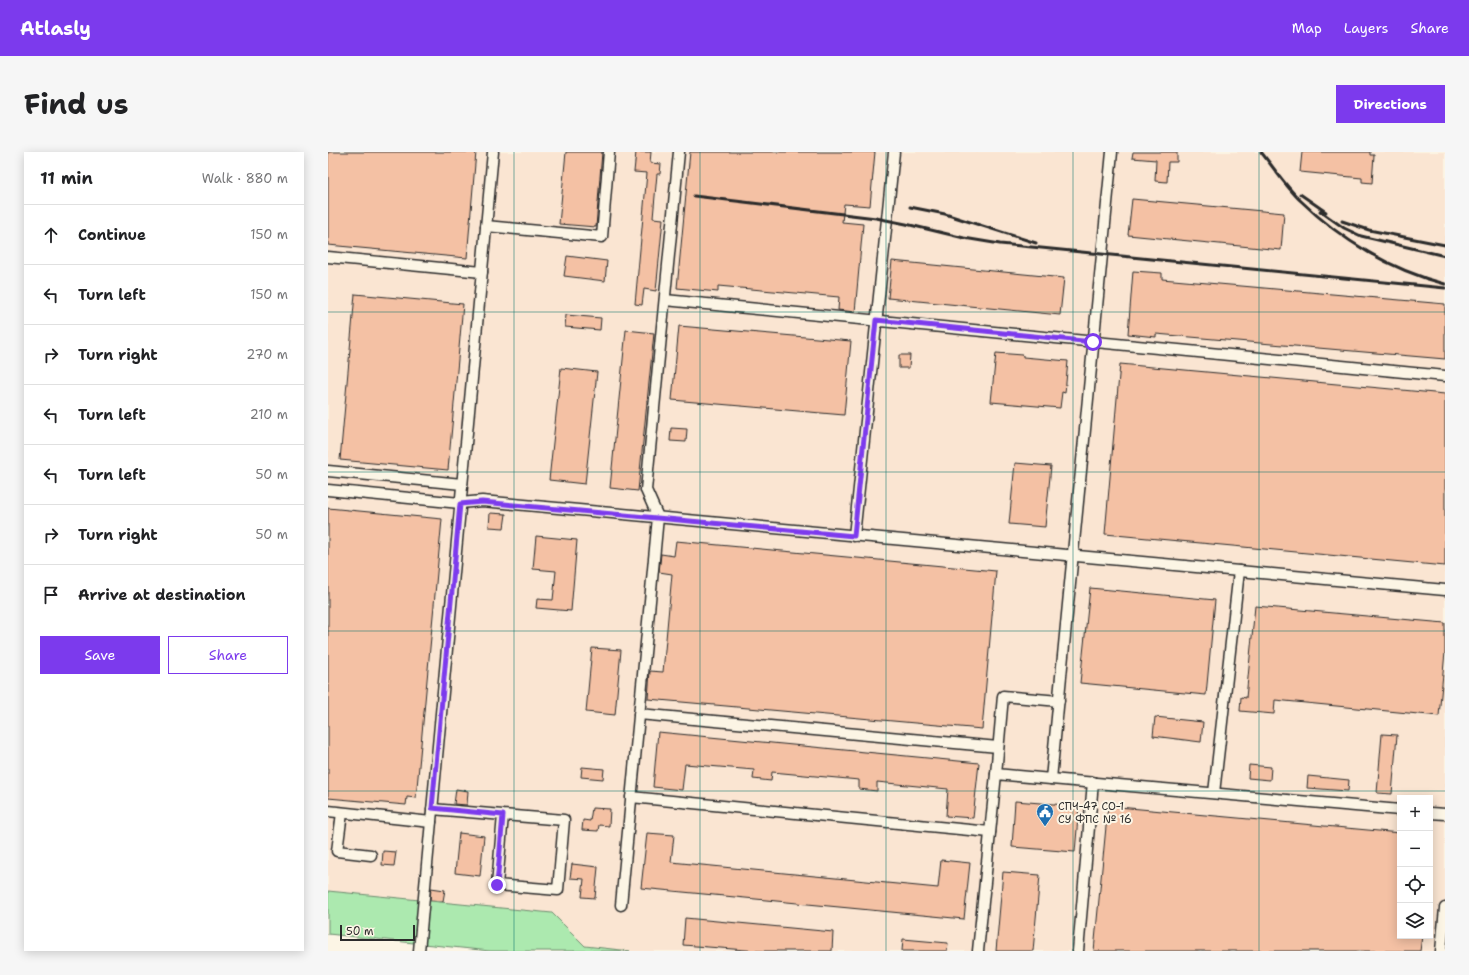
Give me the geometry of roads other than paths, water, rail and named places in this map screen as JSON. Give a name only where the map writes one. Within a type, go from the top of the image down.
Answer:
[{"type":"lane","points":[[419,951],[492,152]]},
{"type":"lane","points":[[486,226],[602,237],[609,152]]},
{"type":"lane","points":[[621,905],[658,517],[646,490],[679,152]]},
{"type":"lane","points":[[854,536],[894,152]]},
{"type":"lane","points":[[1051,779],[1112,152]]},
{"type":"lane","points":[[328,257],[482,272]]},
{"type":"lane","points":[[665,300],[1445,376]]},
{"type":"lane","points":[[328,471],[462,484]]},
{"type":"lane","points":[[328,490],[460,504],[482,502],[658,517],[1445,590]]},
{"type":"lane","points":[[1214,793],[1239,571]]},
{"type":"lane","points":[[978,951],[1003,696],[1058,701]]},
{"type":"lane","points":[[639,714],[998,747]]},
{"type":"lane","points":[[996,774],[1397,810]]},
{"type":"lane","points":[[1078,951],[1093,782]]},
{"type":"lane","points":[[631,797],[990,832]]},
{"type":"lane","points":[[432,808],[564,820],[558,890],[497,885],[503,815]]},
{"type":"lane","points":[[328,811],[431,822]]},
{"type":"lane","points":[[342,813],[337,851],[371,855]]},
{"type":"lane","points":[[1433,813],[1445,814]]},
{"type":"lane","points":[[1441,951],[1445,908]]},
{"type":"railway","points":[[1261,152],[1296,196],[1316,215],[1350,241],[1405,271],[1445,284]]},
{"type":"railway","points":[[1300,194],[1326,212]]},
{"type":"railway","points":[[694,196],[876,218],[964,238],[1000,244],[1445,288]]},
{"type":"railway","points":[[910,207],[945,214],[1036,243]]},
{"type":"railway","points":[[1320,211],[1344,228],[1361,236],[1445,256]]},
{"type":"railway","points":[[1342,221],[1369,230],[1445,245]]},
{"type":"place","name":"СПЧ-47 СО-1 СУ ФПС № 16","points":[[1045,827]]}]
